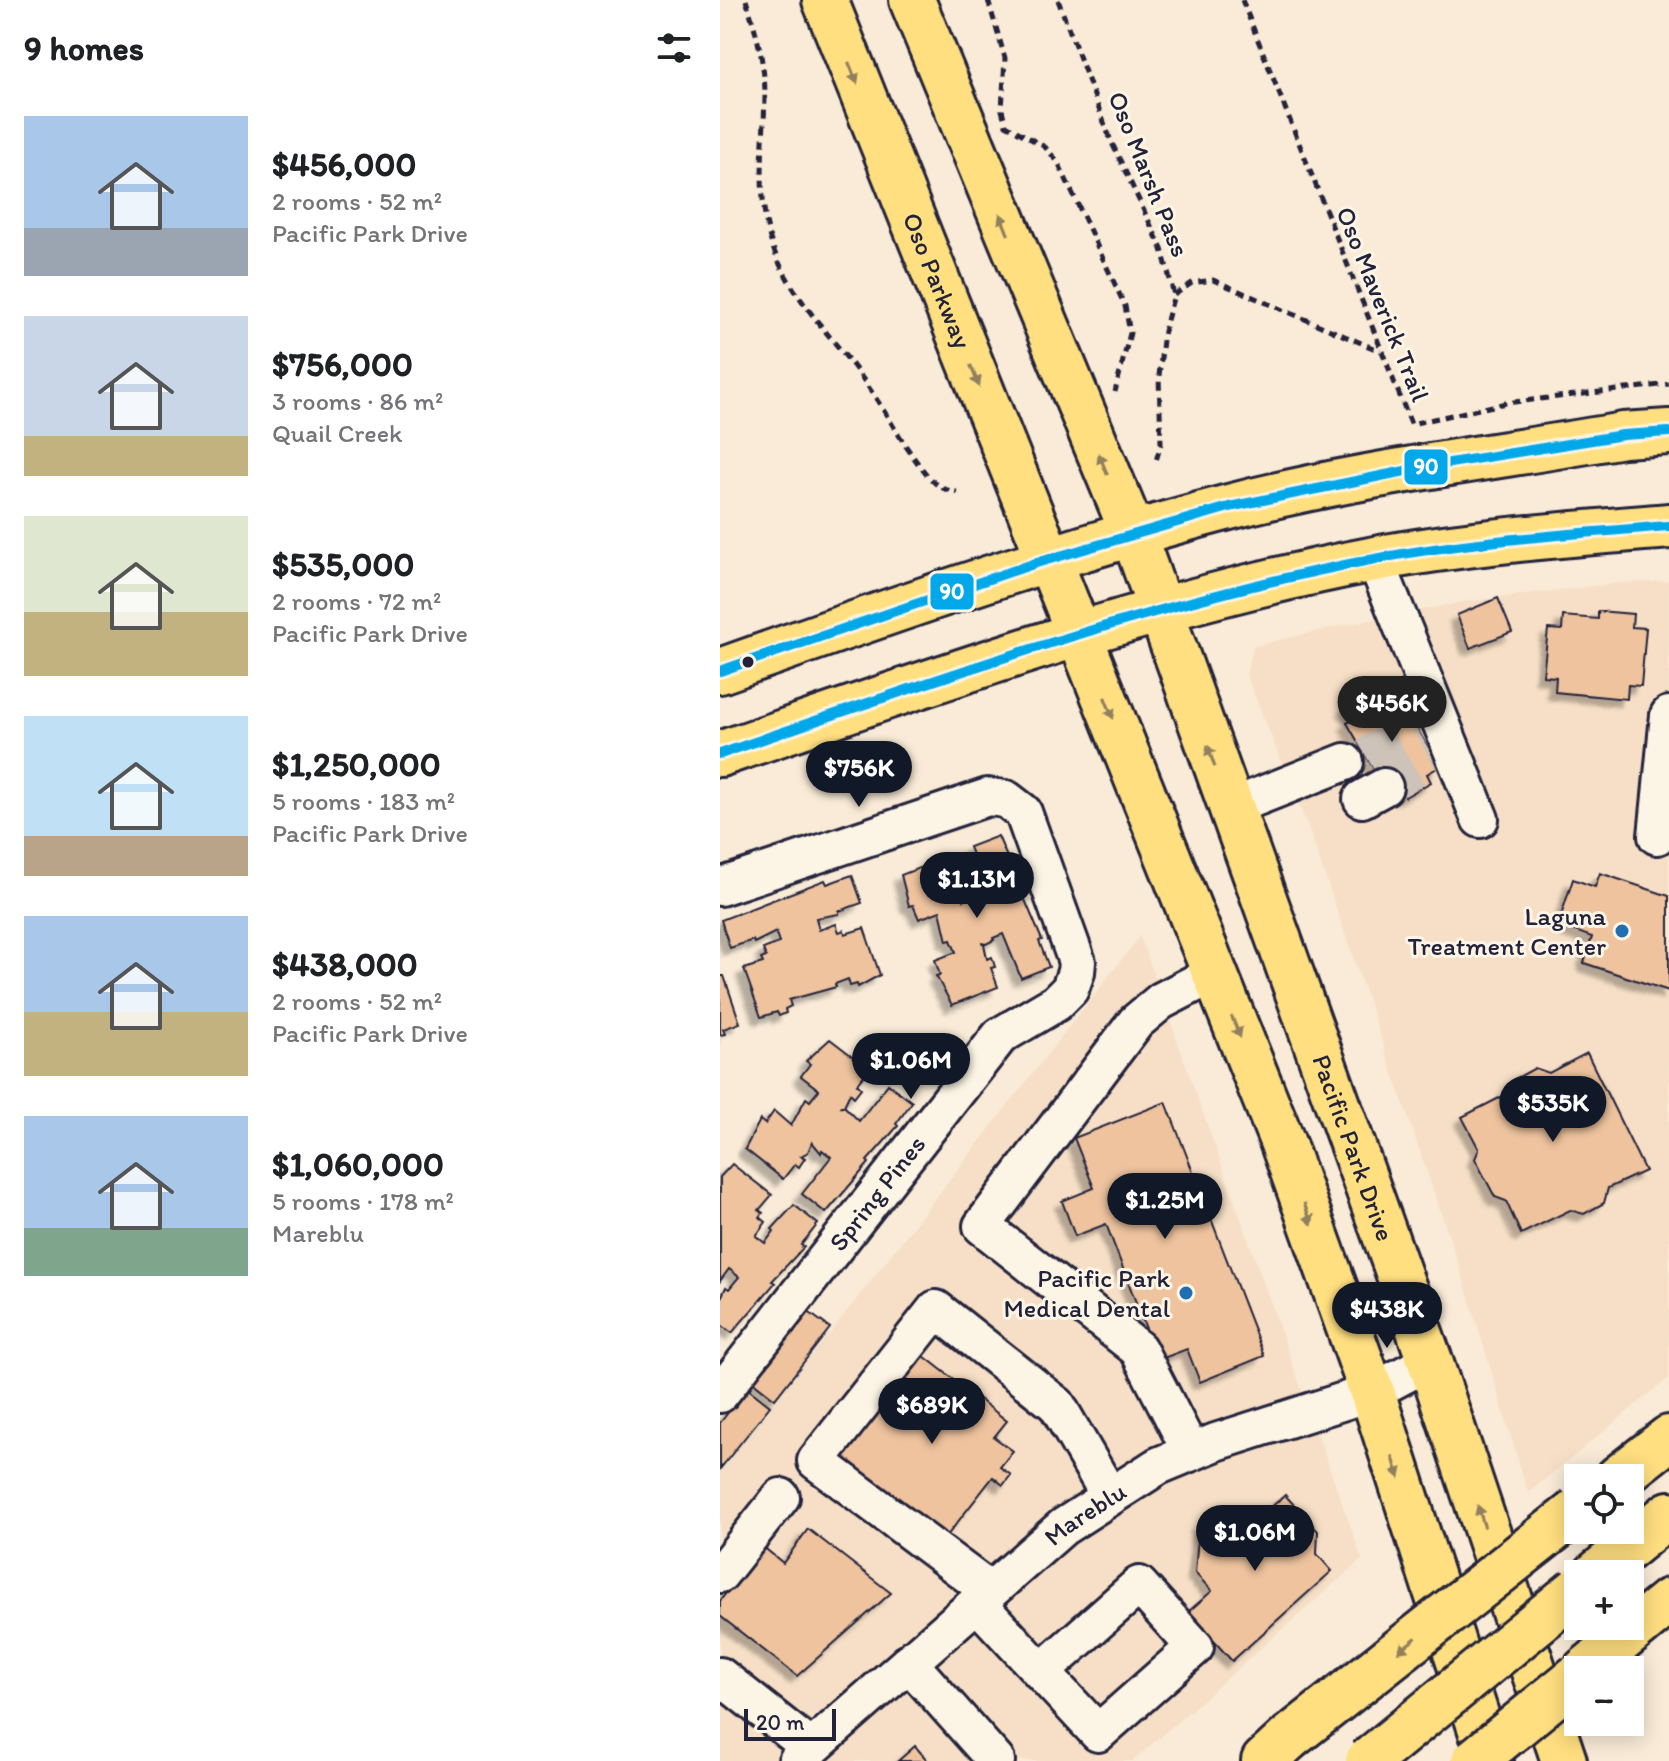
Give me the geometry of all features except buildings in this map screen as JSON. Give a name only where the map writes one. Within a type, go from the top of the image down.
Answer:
[{"type":"main road","name":"Oso Parkway","points":[[825,0],[1050,560]]},
{"type":"main road","points":[[912,0],[1134,536]]},
{"type":"main road","points":[[720,671],[1050,560],[1227,507],[1328,484],[1623,435],[1669,432]]},
{"type":"main road","points":[[720,754],[929,682],[1080,635],[1161,611],[1375,559],[1532,537],[1669,526]]},
{"type":"main road","name":"Pacific Park Drive","points":[[1134,536],[1229,808],[1430,1361],[1564,1761]]},
{"type":"main road","points":[[1050,560],[1282,1141],[1372,1392],[1491,1761]]},
{"type":"main road","points":[[1636,1464],[1669,1438]]},
{"type":"main road","points":[[1613,1560],[1669,1514]]},
{"type":"main road","points":[[1277,1750],[1564,1521]]},
{"type":"main road","points":[[1368,1761],[1564,1600]]},
{"type":"main road","points":[[1602,1656],[1669,1601]]},
{"type":"main road","points":[[1474,1761],[1564,1687]]},
{"type":"street","points":[[1375,559],[1436,738],[1480,819]]},
{"type":"street","points":[[1657,836],[1669,715]]},
{"type":"street","points":[[1229,808],[1362,775]]},
{"type":"street","name":"Spring Pines","points":[[720,887],[988,797],[1006,799],[1023,812],[1077,962],[1074,981],[1056,1003],[1000,1036],[720,1394]]},
{"type":"street","points":[[1191,1452],[1138,1349],[982,1226],[1136,1022],[1161,1001],[1215,973]]},
{"type":"street","points":[[1041,1672],[983,1597],[816,1461],[936,1309],[1057,1405],[1109,1495]]},
{"type":"street","name":"Mareblu","points":[[804,1755],[1063,1527],[1109,1495],[1158,1466],[1191,1452],[1372,1392],[1430,1361]]},
{"type":"street","points":[[720,1574],[781,1497]]},
{"type":"street","points":[[909,1663],[996,1761]]},
{"type":"street","points":[[720,1676],[804,1755]]},
{"type":"path","points":[[746,0],[765,92],[761,174],[769,236],[779,261],[789,281],[866,383],[936,485],[957,492]]},
{"type":"path","points":[[988,0],[1005,58],[1002,110],[1006,125],[1045,147],[1058,162],[1125,306],[1130,333],[1116,397]]},
{"type":"path","name":"Oso Marsh Pass","points":[[1058,0],[1111,141],[1162,249],[1174,295],[1163,346],[1161,444],[1155,464]]},
{"type":"path","name":"Oso Maverick Trail","points":[[1242,0],[1411,424],[1506,403],[1669,384]]},
{"type":"path","points":[[1174,295],[1192,283],[1213,280],[1381,351]]},
{"type":"shaded area","points":[[1669,581],[1669,1378],[1528,1493],[1461,1271],[1310,832],[1246,674],[1254,646],[1339,626],[1462,602],[1619,583]]},
{"type":"shaded area","points":[[1140,936],[1362,1559],[1133,1761],[720,1761],[720,1474]]},
{"type":"tunnel","points":[[1366,756],[1416,727]]},
{"type":"tunnel","points":[[1384,787],[1434,758]]},
{"type":"transit line","name":"90","points":[[720,671],[1036,563],[1229,507],[1425,467],[1623,435],[1669,432]]},
{"type":"transit line","name":"90","points":[[720,754],[1044,645],[1208,597],[1291,577],[1448,547],[1669,526]]},
{"type":"place","name":"Laguna Treatment Center","points":[[1622,931]]},
{"type":"place","name":"Pacific Park Medical Dental","points":[[1186,1293]]}]
